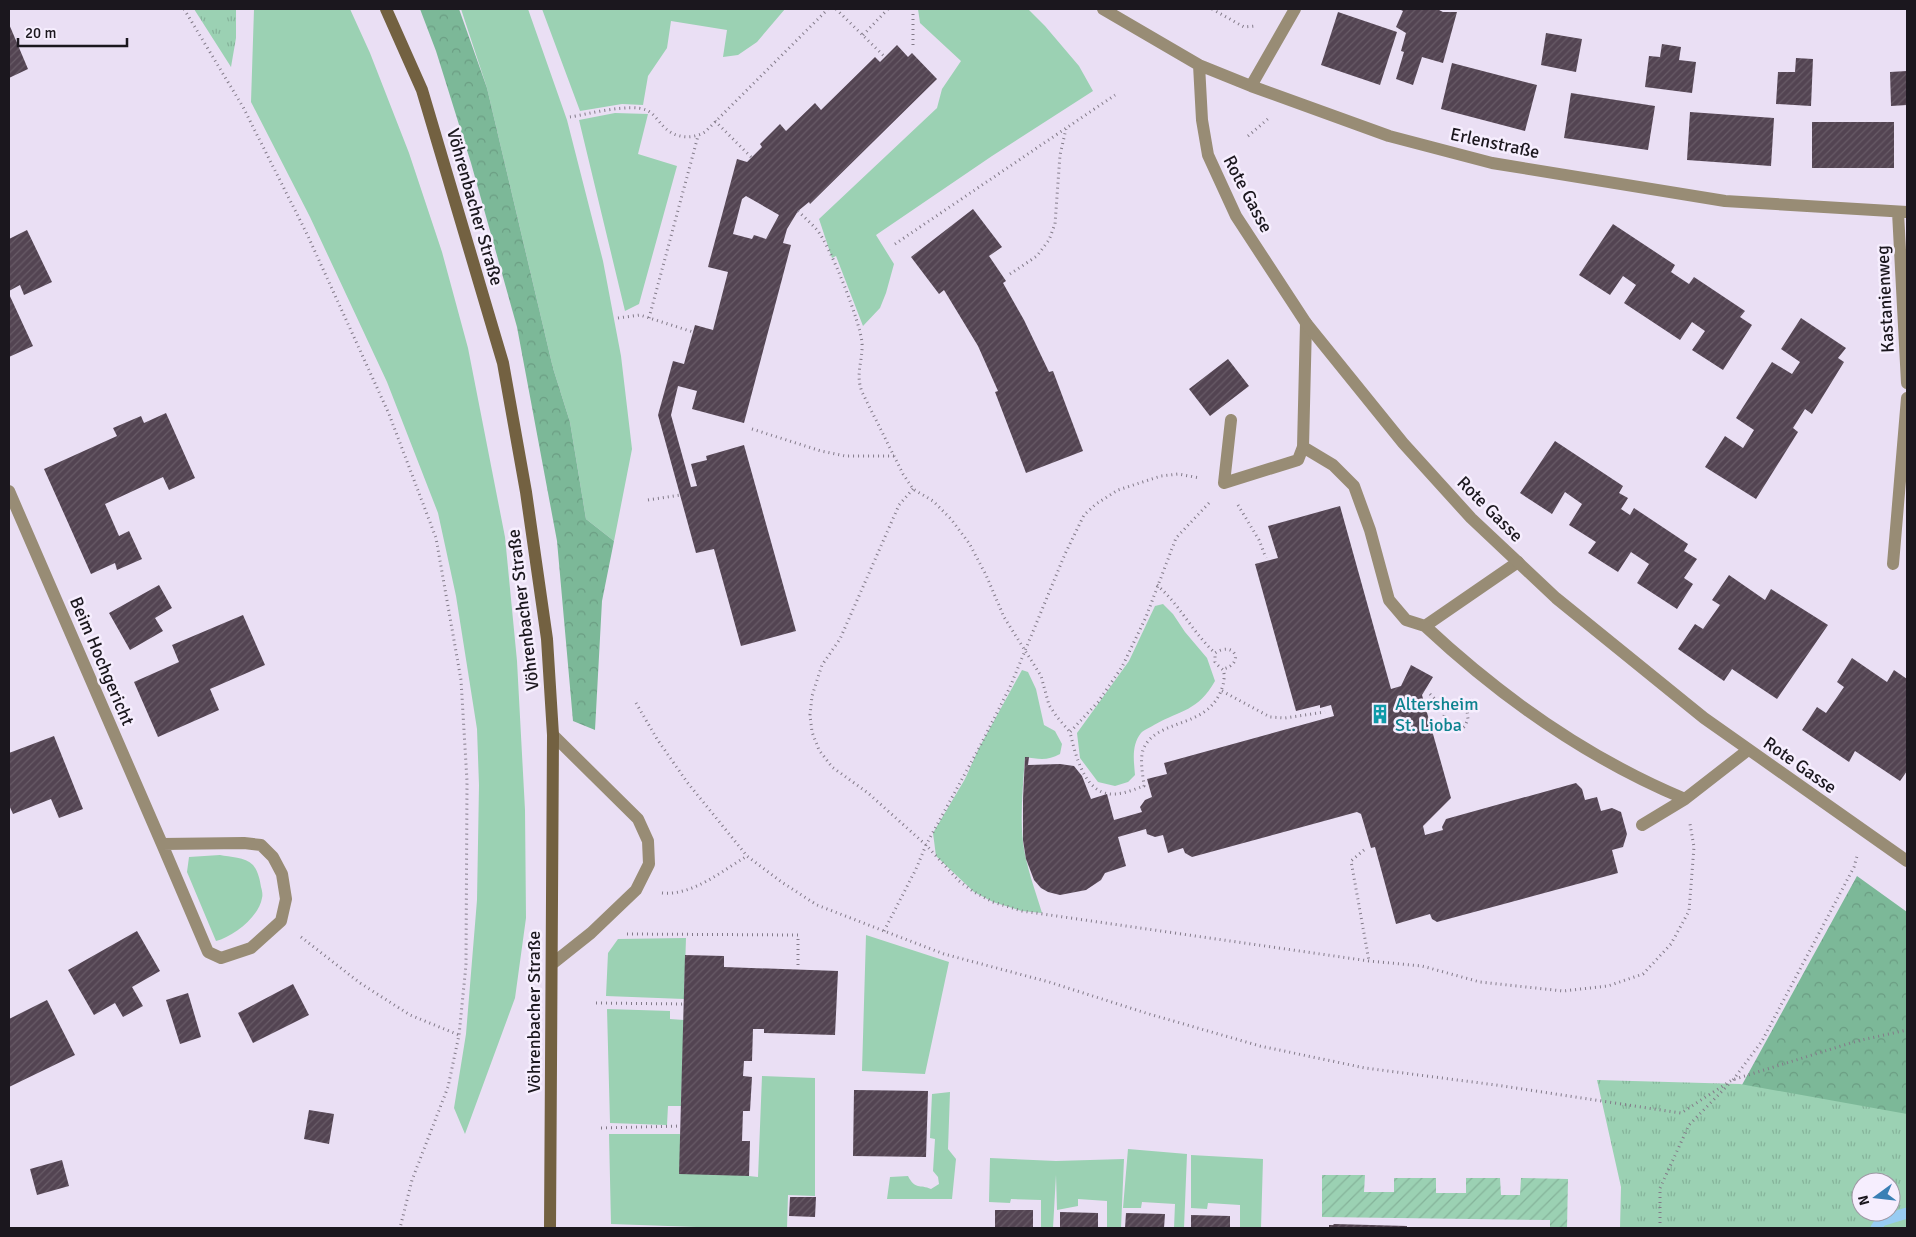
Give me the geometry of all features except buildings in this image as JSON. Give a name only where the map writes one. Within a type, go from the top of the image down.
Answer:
[{"type":"street","name":"Vöhrenbacher Straße","points":[[386,9],[422,90],[503,363],[526,492],[547,639],[553,735],[550,1228]]},
{"type":"street","name":"Erlenstraße","points":[[1104,9],[1199,65],[1250,86],[1389,136],[1492,163],[1725,201],[1903,212]]},
{"type":"street","points":[[1250,86],[1295,9]]},
{"type":"street","name":"Rote Gasse","points":[[1199,65],[1202,120],[1208,155],[1236,216],[1306,323],[1403,443],[1471,518],[1556,598],[1704,718],[1907,861]]},
{"type":"street","name":"Kastanienweg","points":[[1903,212],[1907,383]]},
{"type":"street","points":[[1231,420],[1224,483],[1298,460],[1303,447],[1306,323]]},
{"type":"street","points":[[1893,564],[1907,398]]},
{"type":"street","points":[[1303,447],[1333,465],[1354,486],[1370,530],[1389,600],[1406,620],[1425,626],[1467,664],[1531,712],[1590,752],[1656,787],[1685,799]]},
{"type":"street","name":"Beim Hochgericht","points":[[9,491],[208,952],[221,958],[251,948],[281,921]]},
{"type":"street","points":[[1425,626],[1518,562]]},
{"type":"street","points":[[552,964],[591,933],[636,890],[649,864],[648,841],[638,820],[553,735]]},
{"type":"street","points":[[1642,825],[1685,799],[1748,750]]},
{"type":"street","points":[[162,844],[244,843],[261,845],[273,857],[282,874],[286,899],[281,921]]},
{"type":"path","points":[[184,9],[243,107],[307,234],[389,414],[436,538],[461,680],[467,781],[466,966],[458,1035],[448,1087],[412,1180],[400,1228]]},
{"type":"path","points":[[570,117],[621,108],[646,110],[664,128],[676,134],[685,138],[698,136],[716,121],[828,9]]},
{"type":"path","points":[[836,9],[885,57]]},
{"type":"path","points":[[862,35],[888,9]]},
{"type":"path","points":[[913,9],[913,48]]},
{"type":"path","points":[[1212,9],[1244,27],[1257,26]]},
{"type":"path","points":[[895,244],[1115,95]]},
{"type":"path","points":[[1248,136],[1269,118],[1277,120]]},
{"type":"path","points":[[716,121],[752,158]]},
{"type":"path","points":[[1010,274],[1037,256],[1049,240],[1055,224],[1060,155],[1066,128]]},
{"type":"path","points":[[649,318],[698,136]]},
{"type":"path","points":[[798,211],[817,230],[830,250],[859,329],[862,344],[858,381],[894,456],[913,489],[933,501],[951,519],[969,543],[986,575],[1004,617],[1024,652],[1041,676],[1050,705],[1057,717],[1070,732],[1080,766],[1089,782],[1099,792],[1113,794],[1144,786],[1142,753],[1146,743],[1160,732],[1205,712],[1222,691],[1225,680],[1223,669],[1215,662],[1215,653],[1203,642],[1171,597],[1157,585]]},
{"type":"path","points":[[618,318],[640,315],[693,332]]},
{"type":"path","points":[[752,428],[821,451],[845,456],[894,456]]},
{"type":"path","points":[[884,931],[916,869],[926,845],[1010,687],[1084,515],[1096,504],[1118,490],[1161,476],[1178,474],[1224,483],[1259,540],[1266,558]]},
{"type":"path","points":[[1070,732],[1098,702],[1122,667],[1146,617],[1176,538],[1201,513],[1224,483]]},
{"type":"path","points":[[913,489],[899,505],[840,639],[822,665],[812,696],[810,714],[812,732],[819,750],[832,767],[868,793],[926,845],[959,881],[993,902],[1022,911],[1369,961],[1422,966],[1480,982],[1563,991],[1608,986],[1643,974],[1671,944],[1690,911],[1694,847],[1685,799]]},
{"type":"path","points":[[648,500],[680,495]]},
{"type":"path","points":[[1215,653],[1222,649],[1228,649],[1235,657],[1234,663],[1230,668],[1223,669]]},
{"type":"path","points":[[1222,691],[1270,717],[1285,718],[1324,712]]},
{"type":"path","points":[[1430,694],[1446,710]]},
{"type":"path","points":[[636,703],[657,739],[687,782],[747,856],[817,905],[944,954],[1049,982],[1149,1014],[1250,1043],[1365,1068],[1496,1085],[1681,1113],[1732,1080],[1858,1041],[1907,1030]]},
{"type":"path","points":[[1457,704],[1467,711],[1468,719],[1465,726],[1462,729],[1453,730],[1446,725],[1444,717],[1446,710],[1457,704]]},
{"type":"path","points":[[1660,1228],[1660,1188],[1689,1125],[1732,1080],[1766,1032],[1854,867],[1865,832]]},
{"type":"path","points":[[1364,850],[1351,861],[1369,961]]},
{"type":"path","points":[[636,890],[669,894],[697,886],[747,856]]},
{"type":"path","points":[[281,921],[369,988],[410,1015],[458,1035]]},
{"type":"path","points":[[591,933],[798,935],[798,965]]},
{"type":"path","points":[[596,1003],[684,1004]]},
{"type":"path","points":[[601,1128],[681,1126]]},
{"type":"green space","points":[[194,9],[236,9],[236,38],[231,67]]},
{"type":"green space","points":[[254,9],[350,9],[370,53],[409,153],[442,252],[468,348],[505,537],[517,661],[525,810],[526,918],[515,998],[465,1134],[454,1108],[466,1034],[477,900],[479,785],[477,729],[456,596],[438,513],[387,382],[310,217],[251,102]]},
{"type":"green space","points":[[420,9],[459,9],[487,88],[553,368],[570,422],[586,519],[614,541],[602,601],[595,730],[573,721],[557,541],[517,327],[471,163],[436,51]]},
{"type":"green space","points":[[461,9],[528,9],[567,120],[603,261],[621,356],[632,449],[614,541],[586,519],[570,422],[553,368],[487,88]]},
{"type":"green space","points":[[542,9],[785,9],[757,42],[738,55],[723,57],[727,30],[671,21],[667,48],[648,76],[643,105],[622,104],[580,111]]},
{"type":"green space","points":[[918,9],[1028,9],[1079,66],[1093,91],[992,156],[876,235],[894,264],[880,308],[863,326],[836,256],[832,258],[819,219],[937,108],[942,89],[961,61],[920,23]]},
{"type":"green space","points":[[615,113],[648,114],[638,154],[677,166],[639,304],[625,311],[579,120]]},
{"type":"green space","points":[[1163,604],[1207,658],[1215,681],[1202,699],[1188,709],[1141,733],[1134,748],[1135,775],[1128,782],[1115,786],[1098,782],[1080,758],[1077,733],[1129,661],[1155,606]]},
{"type":"green space","points":[[1022,670],[1028,672],[1036,689],[1044,725],[1055,731],[1062,744],[1060,754],[1051,758],[1025,757],[1022,811],[1023,842],[1028,869],[1042,913],[1022,911],[993,902],[974,892],[936,856],[933,833],[965,779],[979,748]]},
{"type":"green space","points":[[220,855],[250,862],[256,870],[262,895],[260,905],[251,919],[237,931],[216,941],[187,872],[189,857]]},
{"type":"green space","points":[[1857,876],[1907,912],[1907,1212],[1901,1213],[1901,1172],[1851,1172],[1851,1222],[1866,1222],[1842,1228],[1699,1163]]},
{"type":"green space","points":[[866,935],[949,962],[925,1074],[862,1071]]},
{"type":"green space","points":[[686,938],[684,999],[606,996],[608,953],[618,939]]},
{"type":"green space","points":[[607,1009],[670,1011],[670,1019],[684,1020],[681,1106],[668,1106],[667,1125],[610,1123]]},
{"type":"green space","points":[[762,1076],[815,1078],[815,1196],[788,1195],[787,1228],[611,1224],[609,1134],[680,1134],[749,1176],[758,1177]]},
{"type":"green space","points":[[1597,1080],[1740,1084],[1907,1114],[1907,1228],[1620,1228],[1621,1187]]},
{"type":"green space","points":[[950,1092],[948,1149],[956,1159],[952,1199],[887,1199],[890,1177],[908,1176],[915,1185],[931,1189],[939,1184],[938,1177],[933,1171],[935,1139],[930,1138],[932,1094]]},
{"type":"green space","points":[[1128,1149],[1187,1154],[1184,1228],[1174,1228],[1175,1204],[1142,1202],[1141,1208],[1123,1208]]},
{"type":"green space","points":[[1191,1155],[1263,1159],[1261,1228],[1240,1228],[1240,1205],[1208,1203],[1207,1209],[1191,1208]]},
{"type":"green space","points":[[990,1158],[1056,1161],[1124,1159],[1121,1228],[1107,1228],[1107,1201],[1078,1199],[1078,1206],[1057,1210],[1056,1175],[1053,1228],[1041,1228],[1041,1200],[1011,1199],[1010,1203],[989,1202]]},
{"type":"green space","points":[[1322,1175],[1365,1175],[1364,1192],[1394,1192],[1394,1178],[1436,1178],[1436,1193],[1466,1193],[1466,1178],[1500,1178],[1501,1195],[1520,1195],[1521,1178],[1568,1179],[1567,1228],[1550,1228],[1550,1220],[1322,1217]]},
{"type":"waterway","points":[[1876,1228],[1881,1221],[1907,1213]]},
{"type":"place","name":"Altersheim St. Lioba","points":[[1380,714]]}]
